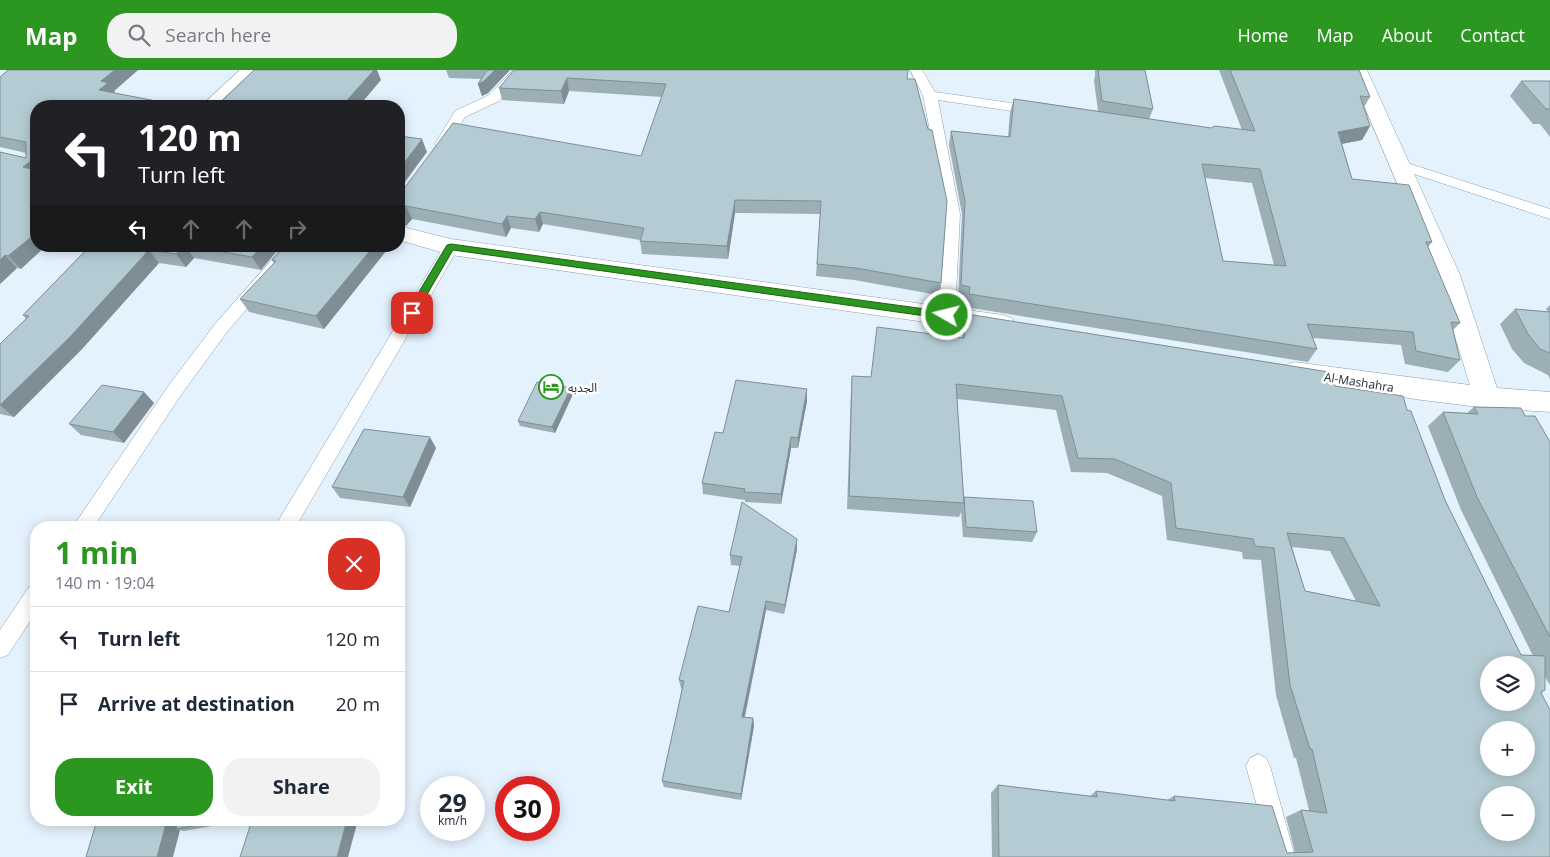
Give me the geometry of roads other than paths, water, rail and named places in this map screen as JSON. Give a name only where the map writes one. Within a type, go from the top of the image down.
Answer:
[{"type":"street","points":[[1358,70],[1448,275],[1487,398]]},
{"type":"street","points":[[405,235],[451,247],[947,315],[1023,328]]},
{"type":"street","name":"Al-Mashahra","points":[[1273,368],[1398,388],[1487,398],[1550,402]]},
{"type":"street","points":[[1398,388],[1408,415]]},
{"type":"lane","points":[[214,100],[248,70]]},
{"type":"lane","points":[[433,158],[450,135],[460,114],[482,107],[506,90],[519,70]]},
{"type":"lane","points":[[916,70],[930,95],[953,214],[947,315]]},
{"type":"lane","points":[[930,95],[1048,112]]},
{"type":"lane","points":[[1398,164],[1550,214]]},
{"type":"lane","points":[[288,521],[451,247]]},
{"type":"lane","points":[[87,521],[175,390],[221,328],[288,252]]},
{"type":"lane","points":[[0,648],[30,603]]},
{"type":"lane","points":[[1258,766],[1283,857]]},
{"type":"place","name":"الجدبه","points":[[551,387]]}]
